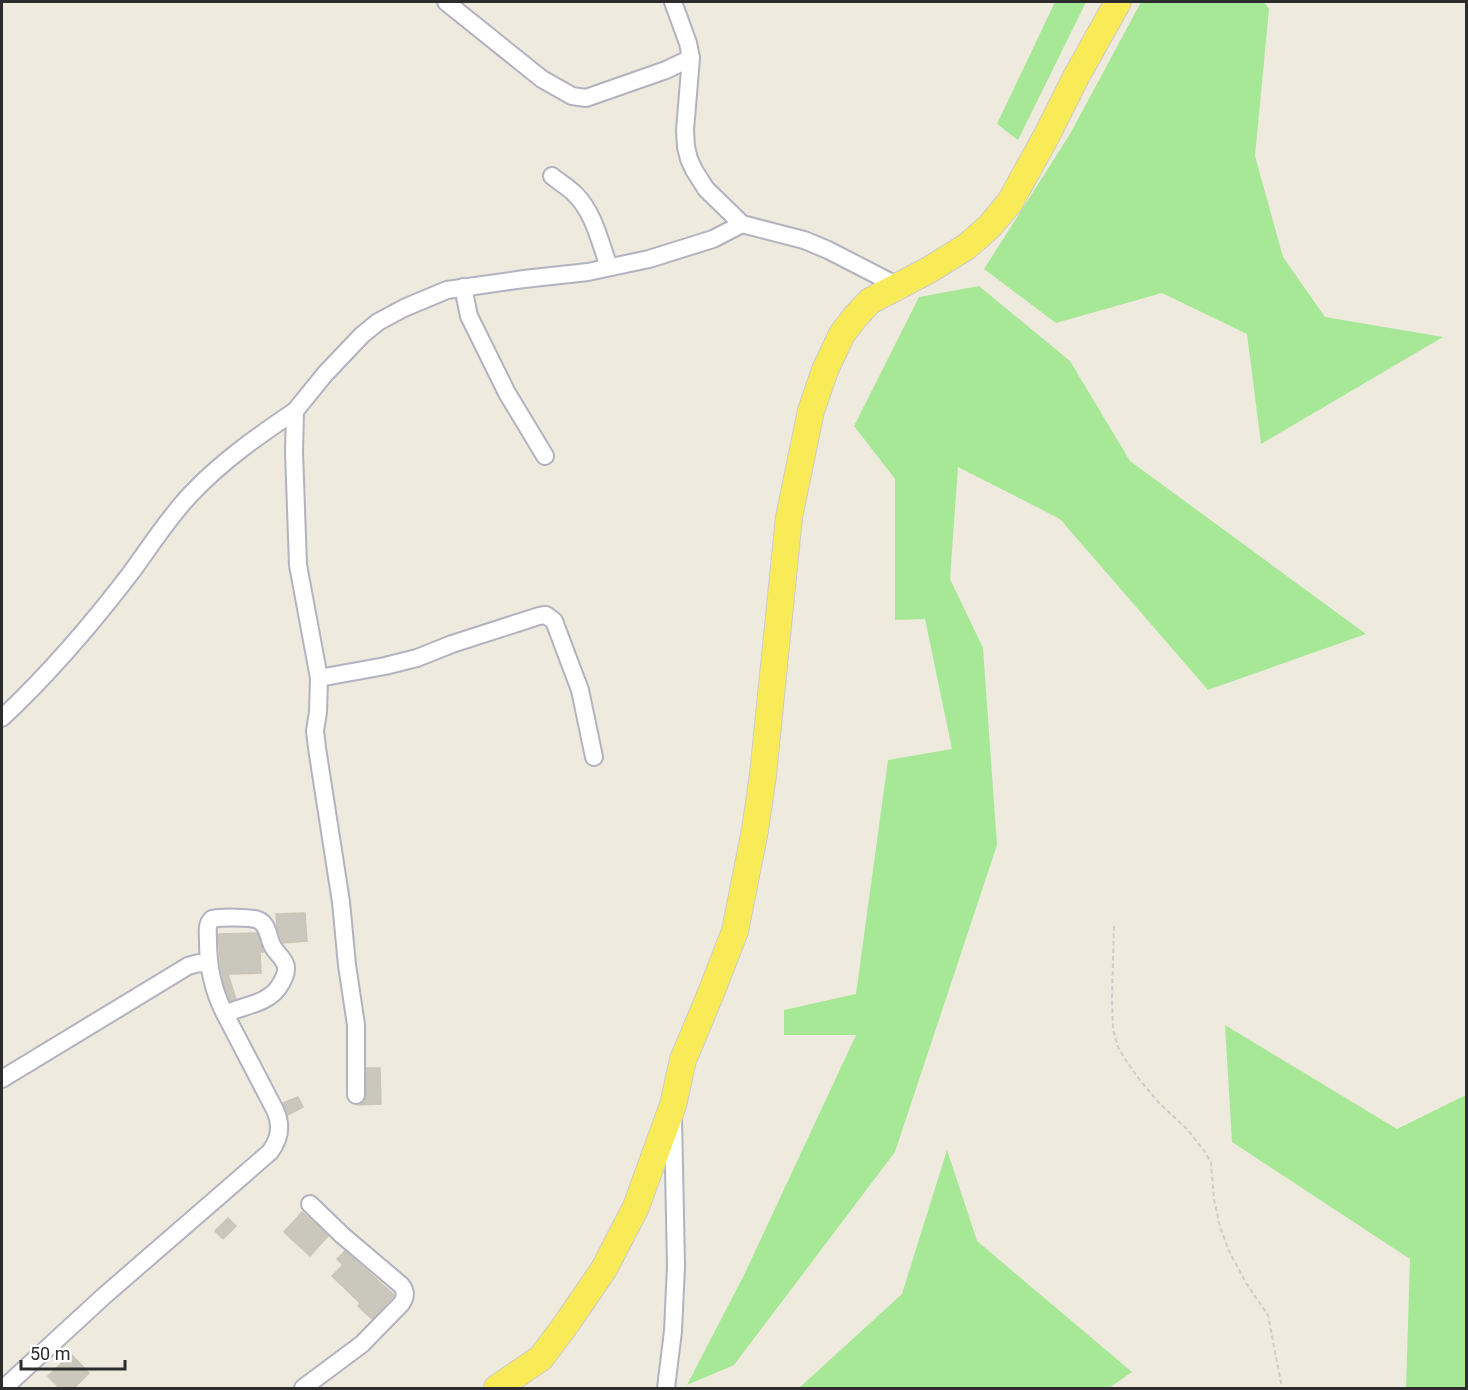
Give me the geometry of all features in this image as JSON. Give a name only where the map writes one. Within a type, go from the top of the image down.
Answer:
[{"type":"main road","points":[[497,1389],[541,1358],[604,1269],[636,1207],[673,1105],[683,1060],[735,931],[755,830],[763,775],[789,517],[811,411],[825,370],[842,334],[870,301],[929,270],[966,247],[989,227],[1010,202],[1118,2]]},
{"type":"street","points":[[446,2],[542,79],[572,96],[586,98],[666,70],[691,58]]},
{"type":"street","points":[[673,2],[691,58],[686,147],[694,170],[706,189],[742,224],[804,240],[898,286]]},
{"type":"street","points":[[552,176],[574,193],[586,208],[609,267]]},
{"type":"street","points":[[2,718],[79,638],[191,494],[229,457],[295,411],[325,374],[362,335],[378,322],[447,290],[588,272],[649,259],[713,239],[742,224]]},
{"type":"street","points":[[464,287],[469,316],[507,393],[545,456]]},
{"type":"street","points":[[295,411],[298,566],[319,678],[316,748],[341,902],[356,1025],[356,1095]]},
{"type":"street","points":[[319,678],[417,658],[452,644],[546,615],[554,621],[580,690],[594,757]]},
{"type":"street","points":[[5,1382],[270,1152],[274,1146],[279,1133],[278,1118],[225,1014],[213,983],[209,964],[207,926],[210,921],[216,918],[260,921],[265,926],[274,949],[285,963],[285,974],[273,993],[261,1001],[239,1007],[225,1014]]},
{"type":"street","points":[[2,1079],[188,966],[199,963],[209,964]]},
{"type":"street","points":[[666,1389],[673,1331],[676,1266],[673,1105]]},
{"type":"street","points":[[303,1389],[362,1344],[401,1304],[405,1296],[401,1285],[342,1235],[310,1204]]},
{"type":"path","points":[[1114,926],[1113,1029],[1118,1047],[1139,1080],[1187,1129],[1211,1163],[1214,1199],[1221,1227],[1229,1251],[1246,1283],[1268,1315],[1282,1389]]},
{"type":"green space","points":[[1055,2],[1086,2],[1018,140],[997,124]]},
{"type":"green space","points":[[1141,2],[1264,2],[1269,9],[1255,156],[1283,257],[1325,317],[1443,337],[1261,444],[1247,334],[1162,293],[1056,323],[984,269],[1070,134]]},
{"type":"green space","points":[[979,286],[1070,361],[1130,461],[1366,634],[1208,690],[1060,519],[958,467],[950,579],[983,648],[997,845],[895,1152],[734,1365],[687,1385],[745,1273],[856,1035],[784,1035],[784,1010],[856,994],[888,760],[952,749],[925,619],[895,620],[895,479],[854,426],[919,297]]},
{"type":"green space","points":[[1225,1025],[1397,1129],[1466,1095],[1466,1388],[1406,1388],[1410,1259],[1232,1142]]},
{"type":"green space","points":[[947,1150],[977,1241],[1132,1372],[1109,1388],[799,1388],[902,1294]]},
{"type":"building","points":[[305,913],[307,941],[283,943],[277,927],[276,914]]},
{"type":"building","points":[[257,933],[263,950],[260,952],[261,973],[228,974],[236,999],[230,1001],[224,985],[218,934]]},
{"type":"building","points":[[366,1068],[380,1068],[381,1104],[359,1105],[365,1101],[366,1096]]},
{"type":"building","points":[[298,1097],[303,1107],[288,1115],[283,1103]]},
{"type":"building","points":[[302,1212],[328,1236],[310,1256],[284,1232]]},
{"type":"building","points":[[228,1218],[236,1226],[223,1239],[215,1231]]},
{"type":"building","points":[[345,1251],[394,1295],[372,1319],[358,1306],[360,1303],[332,1276],[343,1265],[337,1259]]},
{"type":"building","points":[[71,1354],[89,1373],[73,1389],[60,1389],[48,1376]]}]
